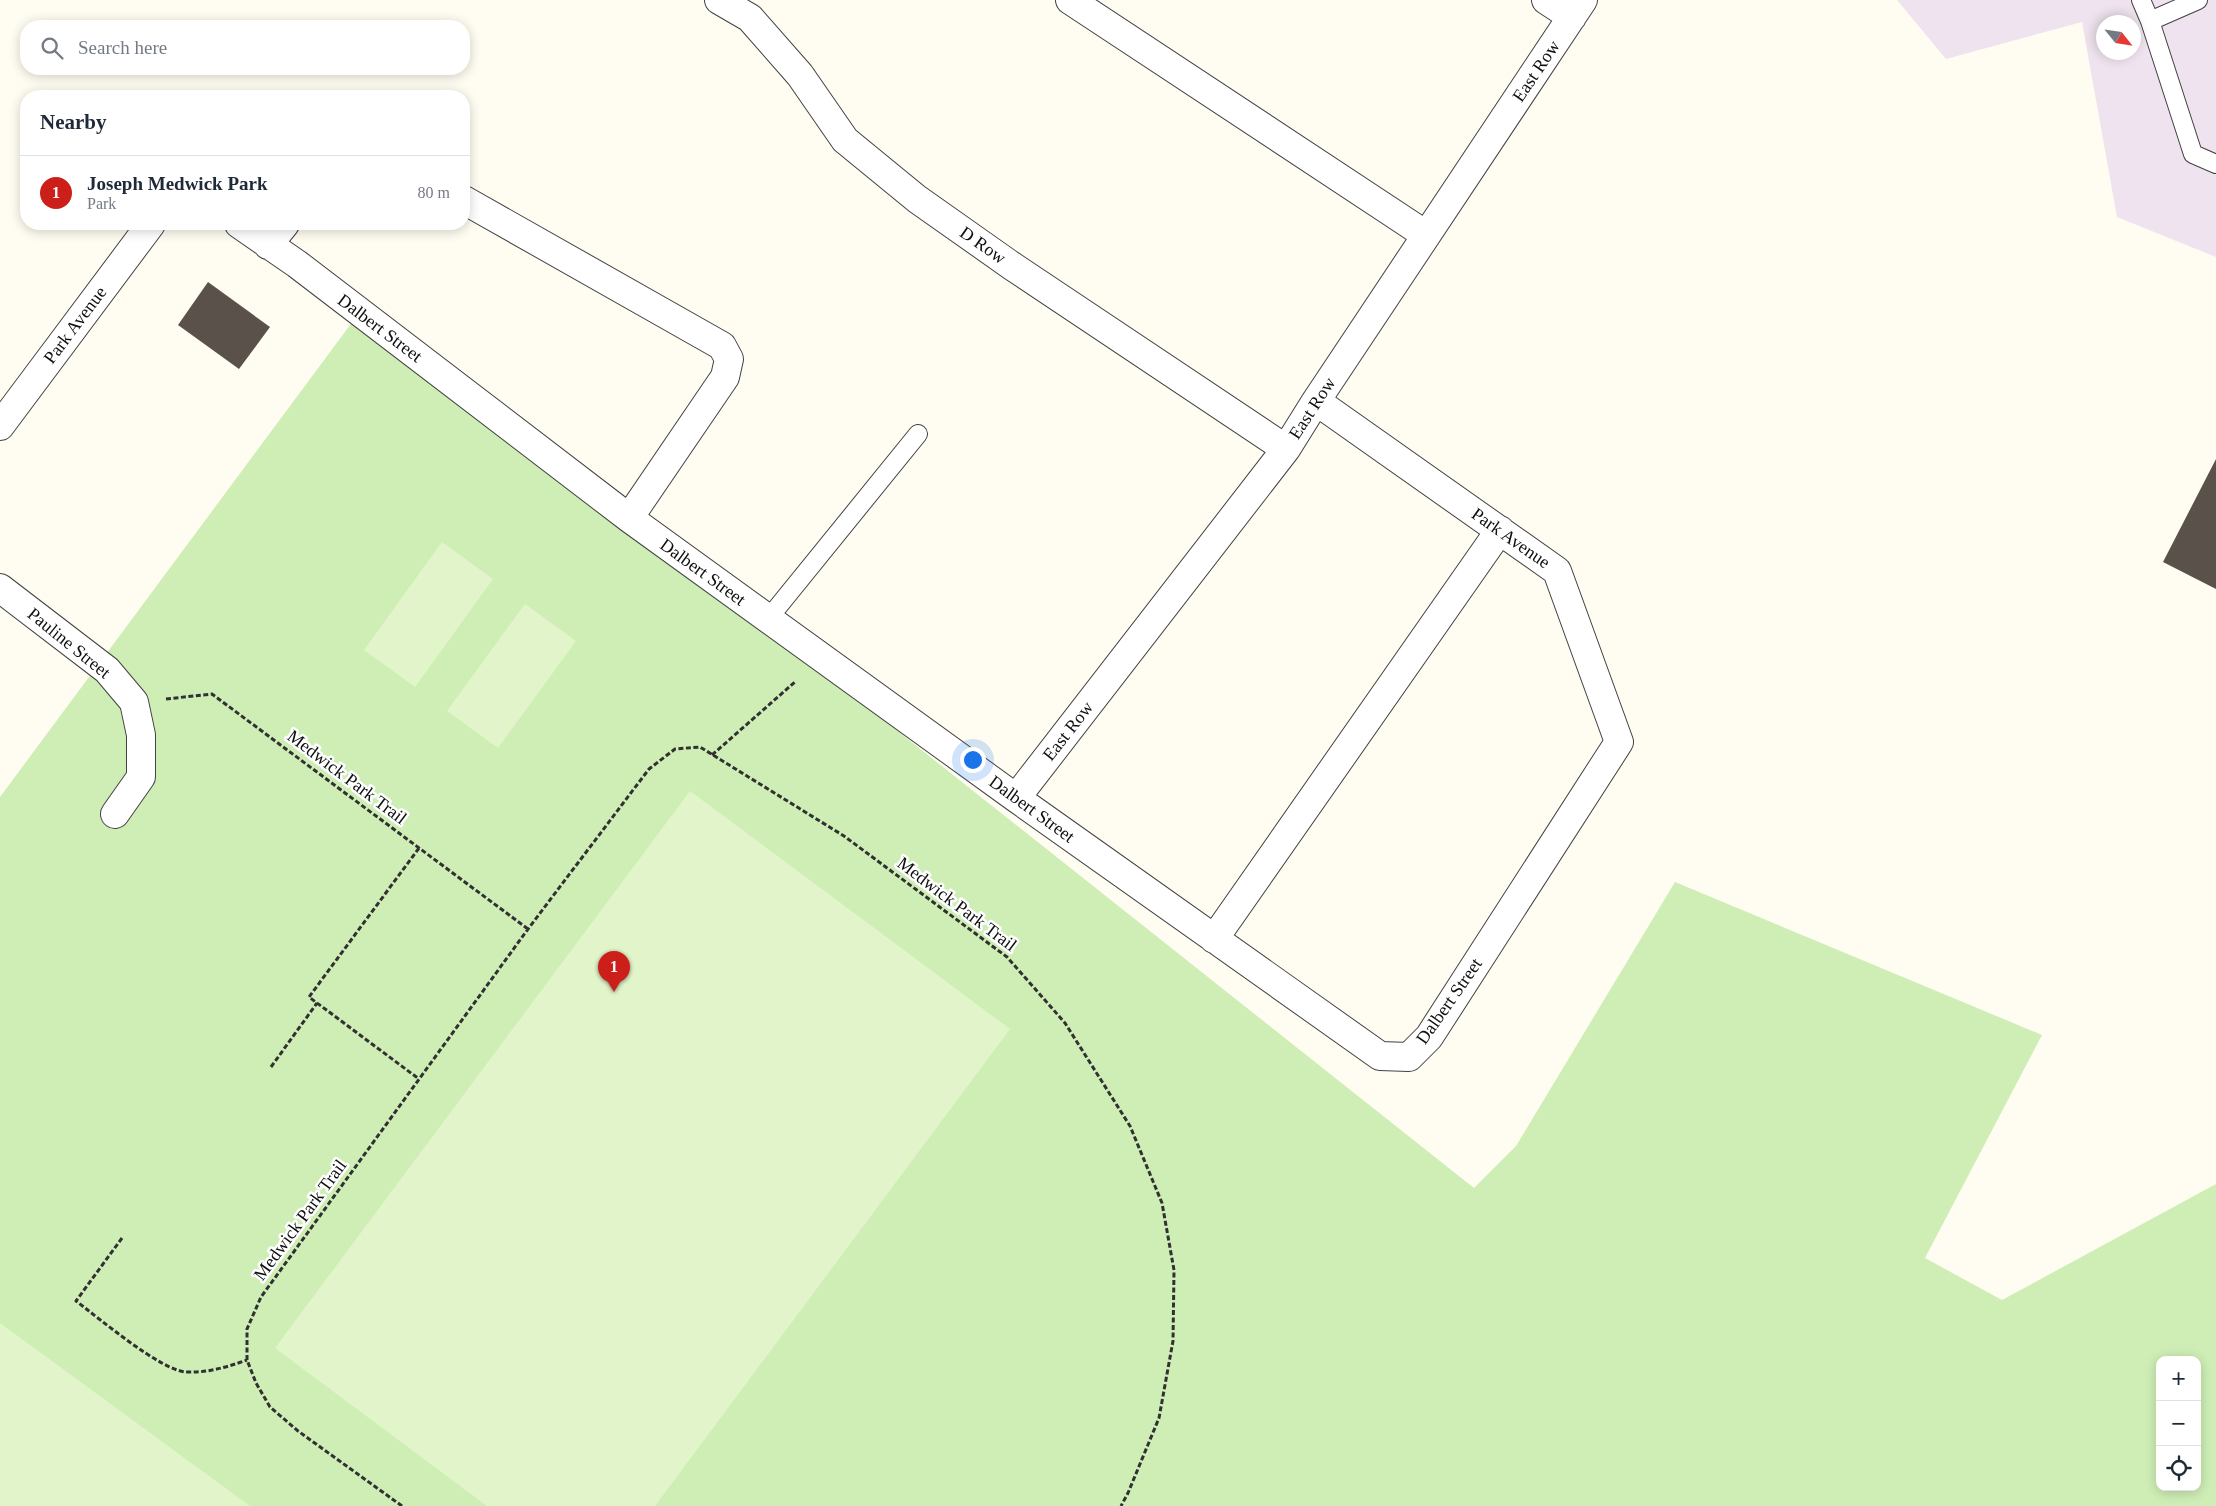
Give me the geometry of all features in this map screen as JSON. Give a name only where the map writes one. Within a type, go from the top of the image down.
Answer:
[{"type":"street","name":"D Row","points":[[719,0],[750,18],[800,75],[846,140],[917,199],[1286,449]]},
{"type":"street","points":[[1070,0],[1426,235]]},
{"type":"street","points":[[1546,0],[1578,8]]},
{"type":"street","name":"East Row","points":[[1016,798],[1286,449],[1316,400],[1578,8]]},
{"type":"street","points":[[470,203],[722,346],[726,353],[729,359],[725,377],[629,518]]},
{"type":"street","name":"Park Avenue","points":[[0,426],[147,230]]},
{"type":"street","name":"Dalbert Street","points":[[247,230],[297,264],[629,518],[1016,798],[1380,1056],[1408,1057],[1429,1037],[1619,742]]},
{"type":"street","points":[[268,245],[280,230]]},
{"type":"street","name":"Park Avenue","points":[[1316,400],[1557,572],[1619,742]]},
{"type":"street","points":[[1214,939],[1500,530]]},
{"type":"street","name":"Pauline Street","points":[[0,588],[107,670],[134,702],[141,735],[142,777],[115,814]]},
{"type":"lane","points":[[2141,0],[2150,21],[2193,154],[2216,164]]},
{"type":"lane","points":[[2150,21],[2198,0]]},
{"type":"lane","points":[[768,619],[918,434]]},
{"type":"path","points":[[712,755],[822,658]]},
{"type":"path","name":"Medwick Park Trail","points":[[134,702],[212,694],[528,929]]},
{"type":"path","name":"Medwick Park Trail","points":[[402,1506],[298,1431],[270,1407],[256,1383],[247,1360],[248,1329],[262,1297],[528,929],[649,768],[675,749],[700,747],[844,836],[1008,958],[1065,1023],[1130,1126],[1162,1204],[1174,1270],[1173,1341],[1159,1418],[1121,1506]]},
{"type":"path","points":[[419,848],[309,997],[419,1079]]},
{"type":"path","points":[[271,1067],[317,1003]]},
{"type":"path","points":[[122,1238],[76,1301],[159,1362],[185,1372],[218,1370],[247,1360]]},
{"type":"shaded area","points":[[1897,0],[2216,0],[2216,257],[2117,217],[2082,22],[1946,59]]},
{"type":"green space","points":[[353,321],[629,518],[1474,1188],[1516,1146],[1675,882],[2042,1035],[1925,1258],[2002,1300],[2216,1184],[2216,1506],[0,1506],[0,797]]},
{"type":"green space","points":[[442,542],[493,579],[415,687],[364,650]]},
{"type":"green space","points":[[525,604],[576,641],[498,748],[447,711]]},
{"type":"green space","points":[[690,791],[1010,1029],[655,1506],[487,1506],[275,1348]]},
{"type":"green space","points":[[0,1323],[250,1506],[0,1506]]},
{"type":"building","points":[[208,282],[270,327],[239,369],[178,325]]},
{"type":"building","points":[[2216,459],[2216,589],[2163,562]]},
{"type":"place","name":"Joseph Medwick Park","points":[[614,992]]}]
